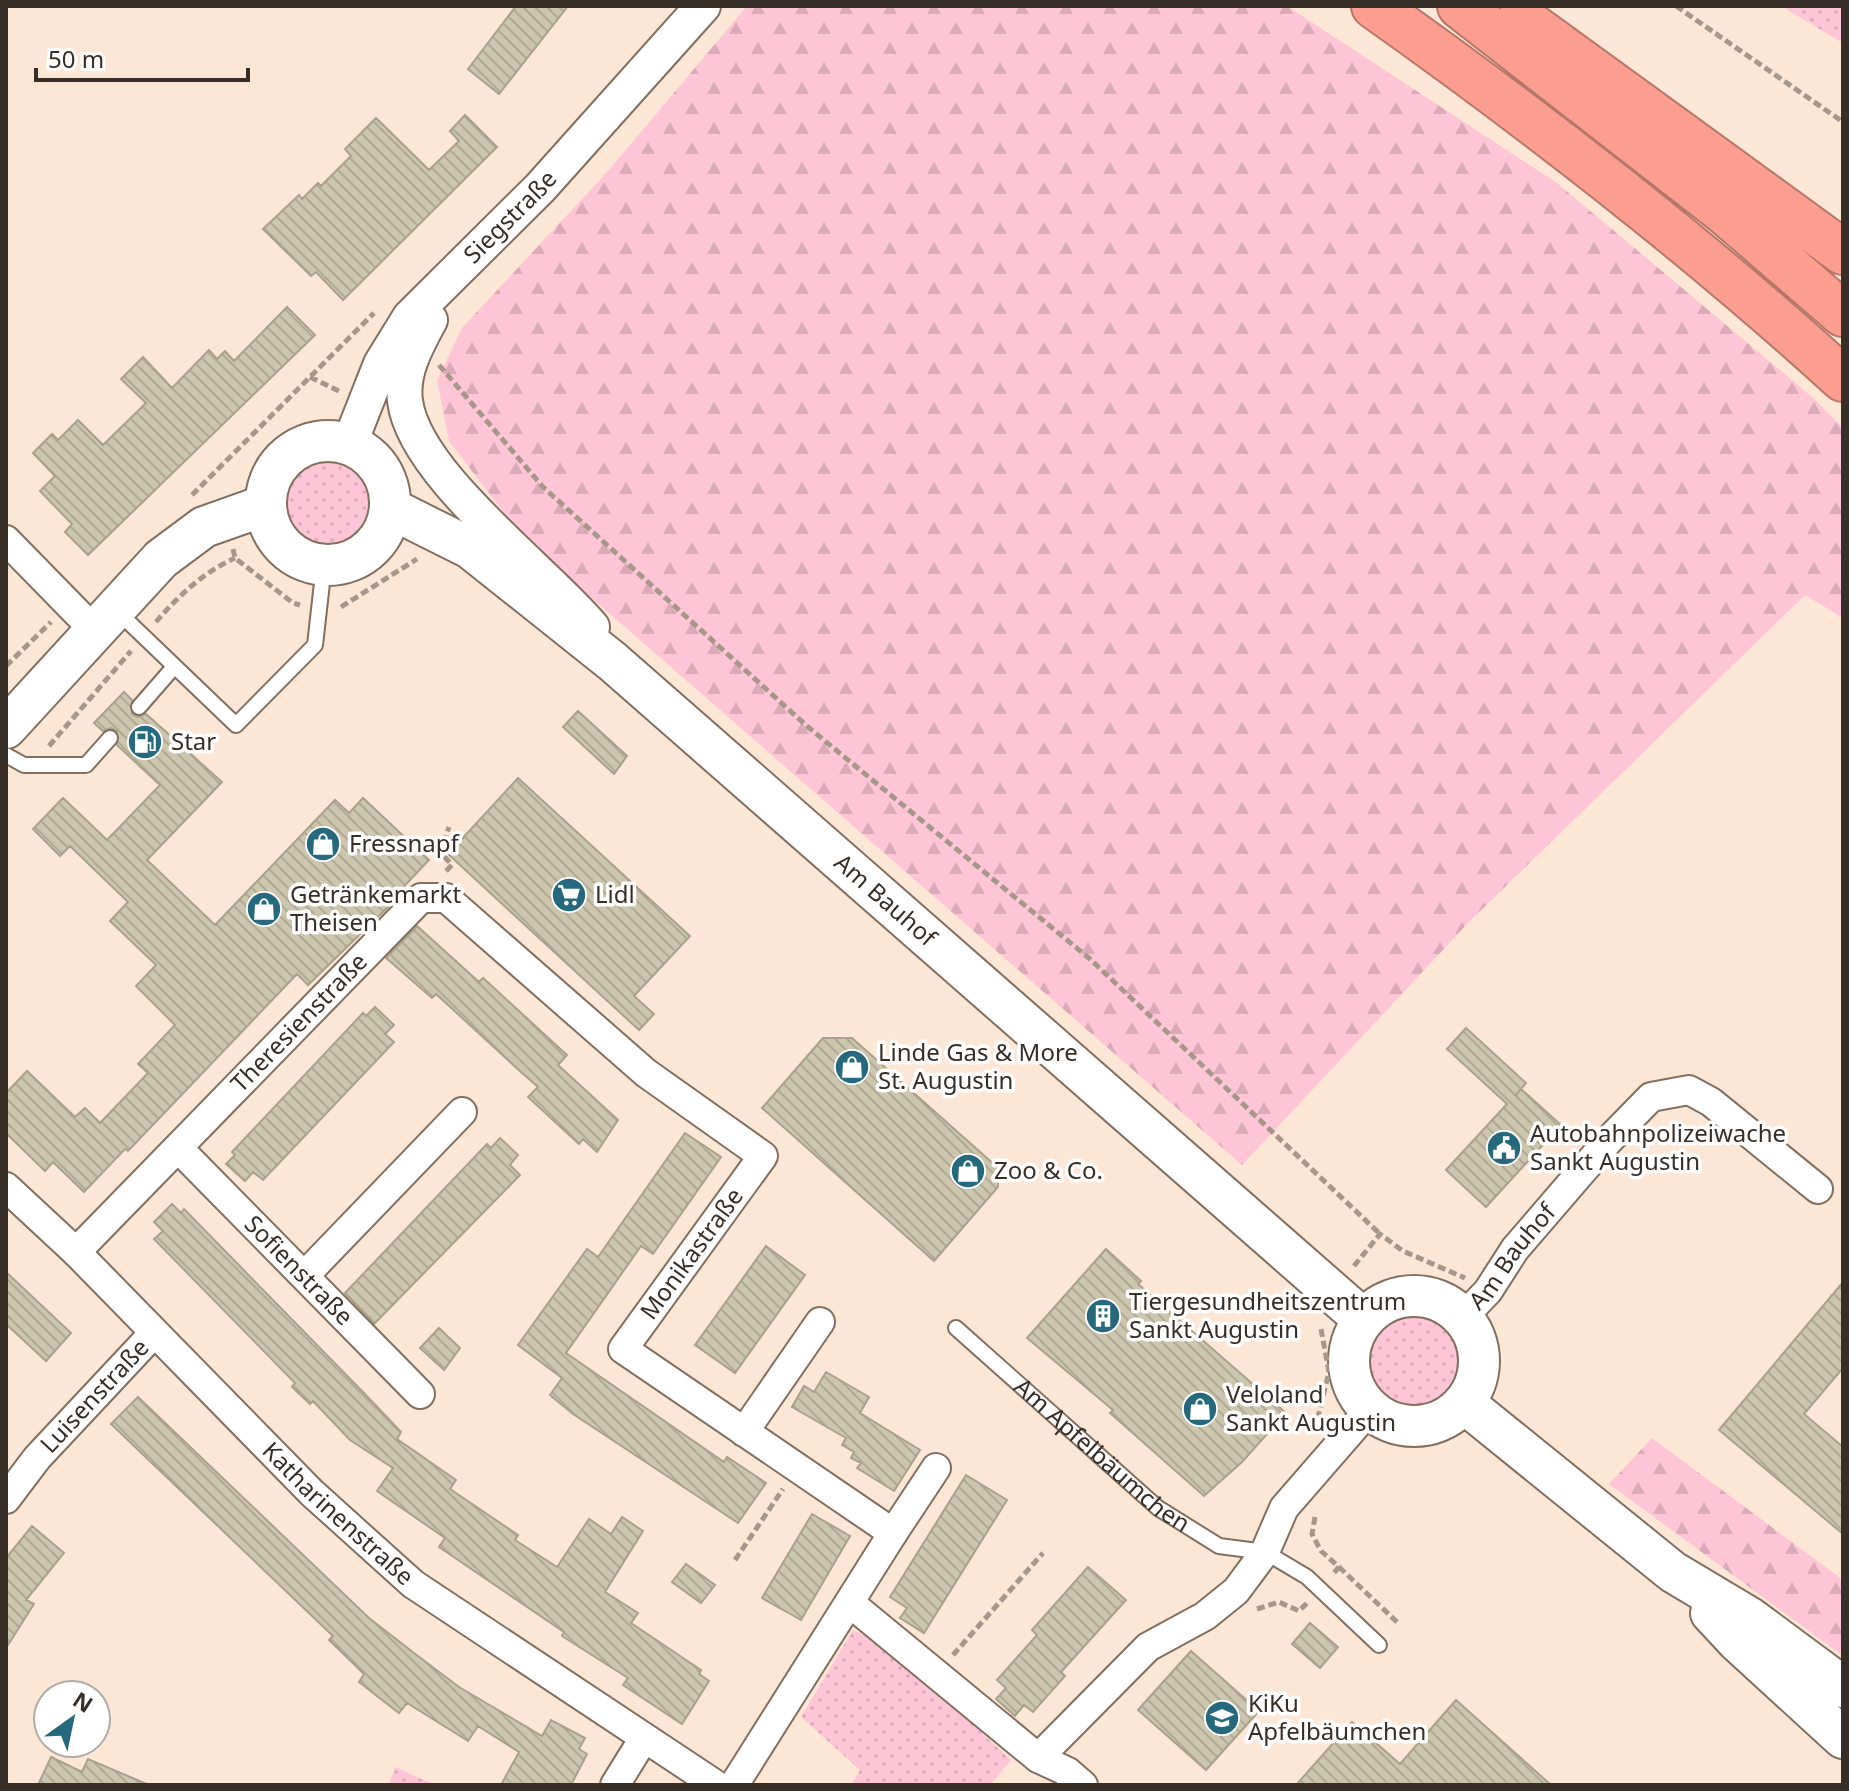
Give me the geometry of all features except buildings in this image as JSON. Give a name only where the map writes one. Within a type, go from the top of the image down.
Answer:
[{"type":"highway","points":[[1374,6],[1448,58],[1697,253],[1843,379]]},
{"type":"highway","points":[[1460,6],[1726,213],[1843,314]]},
{"type":"highway","points":[[1504,6],[1843,252]]},
{"type":"main road","points":[[319,442],[349,445],[367,455],[380,470],[388,488],[390,508],[385,527],[375,544],[361,556],[324,565],[290,553],[269,523],[266,505],[268,485],[277,467],[291,452],[319,442]]},
{"type":"main road","points":[[6,728],[161,559],[204,527],[266,505]]},
{"type":"main road","name":"Am Bauhof","points":[[390,508],[470,548],[612,661],[1363,1319]]},
{"type":"main road","points":[[1413,1296],[1445,1303],[1463,1317],[1479,1351],[1479,1369],[1464,1403],[1448,1417],[1418,1425],[1387,1421],[1370,1409],[1357,1394],[1350,1376],[1348,1355],[1353,1336],[1363,1319],[1380,1304],[1413,1296]]},
{"type":"main road","points":[[1464,1403],[1673,1572],[1750,1618],[1843,1687]]},
{"type":"main road","points":[[1673,1572],[1737,1641],[1838,1737]]},
{"type":"street","name":"Siegstraße","points":[[349,445],[381,364],[410,317],[540,188],[703,6]]},
{"type":"street","points":[[452,277],[407,372],[405,400],[411,423],[431,457],[468,502],[591,625],[612,661]]},
{"type":"street","points":[[9,549],[104,619]]},
{"type":"street","name":"Monikastraße","points":[[421,898],[446,898],[646,1073],[763,1156],[623,1349],[893,1533]]},
{"type":"street","name":"Theresienstraße","points":[[76,1252],[421,898]]},
{"type":"street","name":"Am Bauhof","points":[[1463,1317],[1488,1291],[1515,1249],[1608,1141],[1651,1097],[1689,1090],[1711,1102],[1818,1189]]},
{"type":"street","points":[[306,1274],[462,1112]]},
{"type":"street","name":"Sofienstraße","points":[[178,1148],[306,1274],[420,1394]]},
{"type":"street","name":"Katharinenstraße","points":[[6,1187],[76,1252],[312,1493],[413,1584],[716,1785]]},
{"type":"street","points":[[744,1432],[820,1322]]},
{"type":"street","name":"Luisenstraße","points":[[6,1499],[37,1458],[154,1333]]},
{"type":"street","points":[[1038,1758],[1148,1647],[1205,1616],[1236,1591],[1265,1552],[1284,1508],[1370,1409]]},
{"type":"street","points":[[734,1785],[936,1468]]},
{"type":"street","points":[[850,1603],[1038,1758],[1068,1772],[1083,1785]]},
{"type":"street","points":[[615,1785],[644,1738]]},
{"type":"lane","points":[[104,619],[142,638],[236,725],[315,645],[324,565]]},
{"type":"lane","points":[[139,707],[173,668]]},
{"type":"lane","points":[[6,755],[24,765],[86,765],[110,738]]},
{"type":"lane","name":"Am Apfelbäumchen","points":[[956,1328],[1158,1508],[1219,1546],[1265,1552]]},
{"type":"lane","points":[[1265,1552],[1307,1577],[1379,1645]]},
{"type":"path","points":[[1676,6],[1843,122]]},
{"type":"path","points":[[430,356],[543,487],[808,727],[1090,959],[1380,1234]]},
{"type":"path","points":[[214,474],[310,377]]},
{"type":"path","points":[[24,765],[41,755],[174,601],[217,566],[235,558],[293,603],[335,610],[419,557],[433,527]]},
{"type":"path","points":[[421,898],[452,865],[440,852],[449,827]]},
{"type":"path","points":[[735,1560],[798,1469]]},
{"type":"path","points":[[936,1674],[1043,1553]]},
{"type":"path","points":[[1339,1567],[1398,1623]]},
{"type":"green space","points":[[747,6],[1287,6],[1557,183],[1812,397],[1843,428],[1843,618],[1805,595],[1470,921],[1242,1165],[524,539],[449,441],[437,380],[462,328],[608,171]]},
{"type":"green space","points":[[1781,6],[1843,6],[1843,43]]},
{"type":"green space","points":[[329,459],[354,467],[366,479],[374,504],[366,529],[354,541],[329,549],[304,541],[292,529],[284,504],[292,479],[304,467]]},
{"type":"green space","points":[[1414,1316],[1431,1320],[1446,1329],[1455,1344],[1459,1361],[1455,1378],[1446,1393],[1431,1402],[1414,1406],[1397,1402],[1382,1393],[1373,1378],[1369,1361],[1373,1344],[1382,1329],[1397,1320]]},
{"type":"green space","points":[[1652,1438],[1843,1580],[1843,1656],[1609,1484]]},
{"type":"green space","points":[[853,1630],[888,1646],[1011,1760],[990,1785],[851,1785],[860,1770],[801,1717]]},
{"type":"green space","points":[[395,1767],[435,1785],[389,1785]]},
{"type":"place","name":"Star","points":[[145,742]]},
{"type":"place","name":"Fressnapf","points":[[323,844]]},
{"type":"place","name":"Lidl","points":[[569,895]]},
{"type":"place","name":"Getränkemarkt Theisen","points":[[264,909]]},
{"type":"place","name":"Linde Gas & More St. Augustin","points":[[852,1067]]},
{"type":"place","name":"Autobahnpolizeiwache Sankt Augustin","points":[[1504,1148]]},
{"type":"place","name":"Zoo & Co.","points":[[968,1171]]},
{"type":"place","name":"Tiergesundheitszentrum Sankt Augustin","points":[[1103,1316]]},
{"type":"place","name":"Veloland Sankt Augustin","points":[[1200,1409]]},
{"type":"place","name":"KiKu Apfelbäumchen","points":[[1222,1718]]}]
